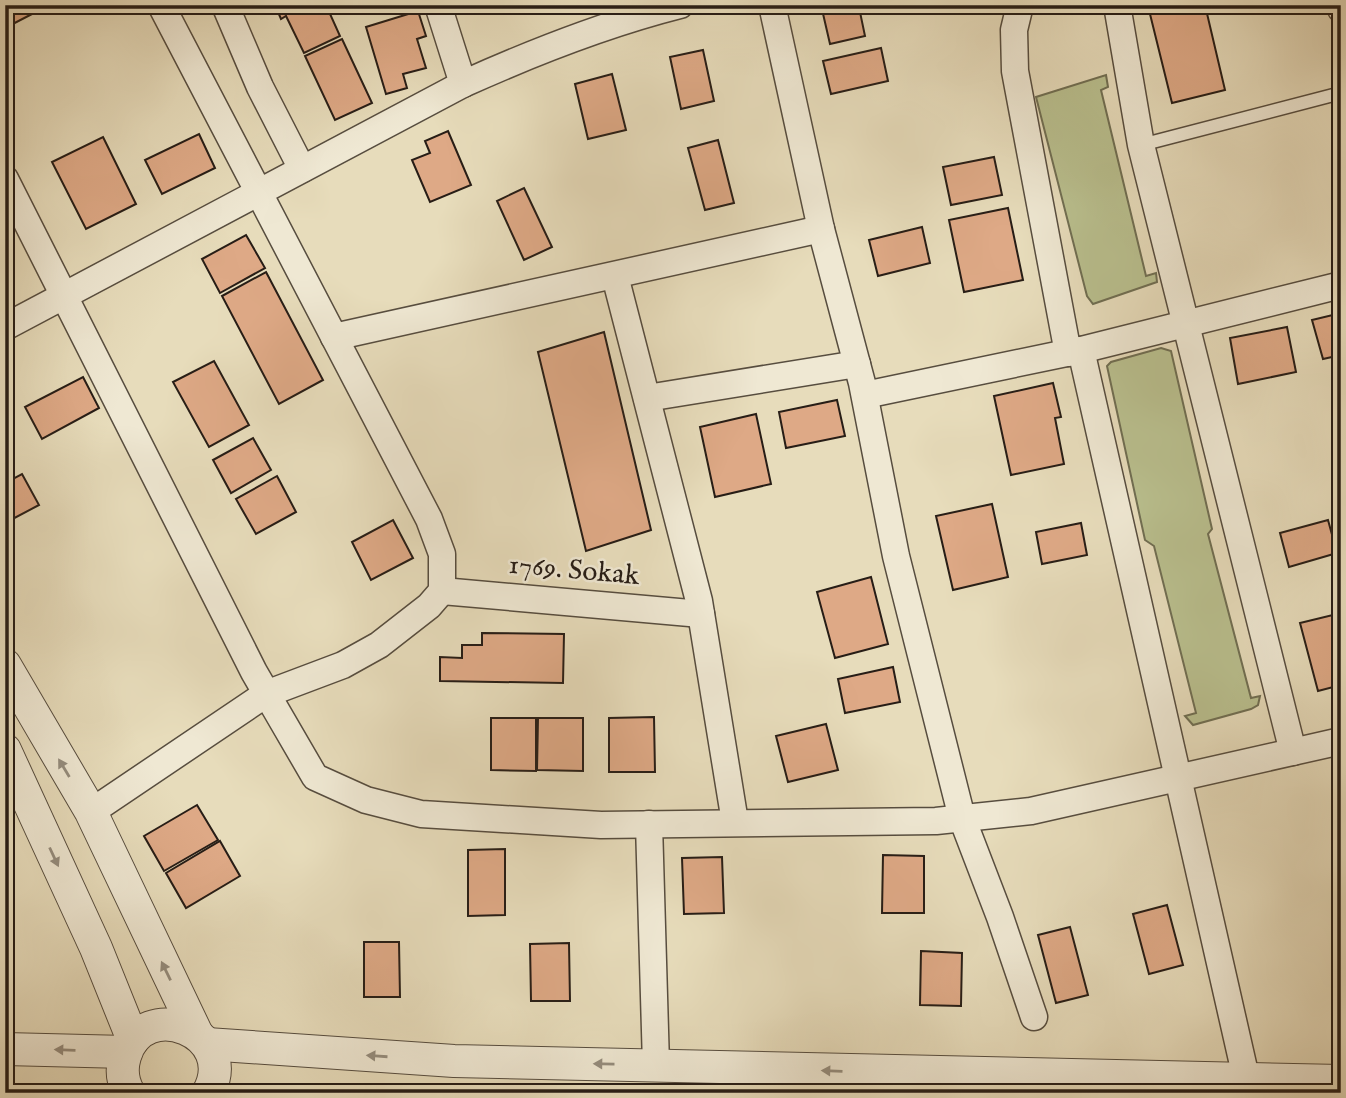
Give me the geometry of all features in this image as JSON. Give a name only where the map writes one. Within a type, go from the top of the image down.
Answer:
[{"type":"street","points":[[91,812],[266,694],[343,665],[380,645],[429,606],[442,591],[442,554],[429,519],[161,5]]},
{"type":"street","points":[[225,5],[260,87],[302,169]]},
{"type":"street","points":[[438,5],[463,84]]},
{"type":"street","points":[[5,327],[463,84],[533,52],[680,5]]},
{"type":"street","points":[[772,5],[821,229],[865,395],[896,556],[962,818],[1034,1017]]},
{"type":"street","points":[[1020,5],[1014,30],[1015,71],[1075,352],[1247,1082]]},
{"type":"street","points":[[1117,5],[1142,145],[1293,752]]},
{"type":"street","points":[[5,179],[266,694],[315,777],[366,800],[421,814],[601,825],[962,818],[1031,811],[1341,741]]},
{"type":"street","points":[[334,337],[821,229]]},
{"type":"street","points":[[615,276],[701,614],[735,822]]},
{"type":"street","points":[[865,395],[1075,352],[1341,285]]},
{"type":"street","points":[[647,398],[858,364]]},
{"type":"street","name":"1769. Sokak","points":[[442,591],[701,614]]},
{"type":"street","points":[[5,665],[91,812],[201,1038],[214,1071],[208,1093]]},
{"type":"street","points":[[5,750],[96,948],[130,1046],[123,1077],[129,1093]]},
{"type":"street","points":[[649,824],[656,1065]]},
{"type":"street","points":[[5,1049],[130,1046],[152,1027],[174,1024],[201,1038],[454,1061],[1247,1082],[1341,1082]]},
{"type":"lane","points":[[1142,145],[1341,93]]},
{"type":"green space","points":[[1106,75],[1108,87],[1101,90],[1146,276],[1156,273],[1157,282],[1093,304],[1087,296],[1036,97]]},
{"type":"green space","points":[[1161,348],[1171,351],[1212,529],[1208,534],[1251,698],[1260,696],[1258,705],[1251,709],[1193,725],[1185,716],[1196,713],[1154,546],[1145,540],[1107,366],[1111,362]]},
{"type":"building","points":[[5,5],[30,5],[34,13],[5,28]]},
{"type":"building","points":[[275,5],[326,5],[340,36],[304,53],[286,16],[281,19]]},
{"type":"building","points":[[821,5],[860,12],[865,36],[830,44]]},
{"type":"building","points":[[1169,5],[1205,5],[1225,90],[1172,103],[1149,10]]},
{"type":"building","points":[[418,11],[426,36],[417,39],[426,68],[403,74],[407,88],[386,94],[366,27]]},
{"type":"building","points":[[342,39],[372,103],[335,120],[305,56]]},
{"type":"building","points":[[881,48],[888,81],[831,94],[823,61]]},
{"type":"building","points":[[703,50],[714,101],[681,109],[670,57]]},
{"type":"building","points":[[612,74],[626,130],[588,139],[575,84]]},
{"type":"building","points":[[448,131],[471,185],[430,202],[412,160],[430,153],[425,141]]},
{"type":"building","points":[[199,134],[215,168],[162,194],[145,160]]},
{"type":"building","points":[[103,137],[136,204],[86,229],[52,162]]},
{"type":"building","points":[[718,140],[734,203],[705,210],[688,148]]},
{"type":"building","points":[[994,157],[1002,195],[951,205],[943,167]]},
{"type":"building","points":[[524,188],[552,247],[524,260],[497,201]]},
{"type":"building","points":[[1008,208],[1023,280],[964,292],[949,220]]},
{"type":"building","points":[[922,227],[930,263],[878,276],[869,240]]},
{"type":"building","points":[[246,235],[265,268],[220,293],[202,259]]},
{"type":"building","points":[[266,272],[323,380],[279,404],[222,296]]},
{"type":"building","points":[[1341,313],[1341,355],[1323,359],[1312,320]]},
{"type":"building","points":[[1287,327],[1296,372],[1238,384],[1230,338]]},
{"type":"building","points":[[604,332],[651,530],[586,551],[538,352]]},
{"type":"building","points":[[214,361],[249,425],[209,447],[173,382]]},
{"type":"building","points":[[83,377],[99,408],[42,439],[25,407]]},
{"type":"building","points":[[1053,383],[1061,417],[1055,418],[1064,464],[1011,475],[994,396]]},
{"type":"building","points":[[837,400],[845,436],[786,448],[779,412]]},
{"type":"building","points":[[756,414],[771,484],[715,497],[700,427]]},
{"type":"building","points":[[253,438],[271,470],[231,493],[213,460]]},
{"type":"building","points":[[22,474],[39,505],[5,523],[5,483]]},
{"type":"building","points":[[277,476],[296,512],[256,534],[236,499]]},
{"type":"building","points":[[992,504],[1008,577],[953,590],[936,516]]},
{"type":"building","points":[[393,520],[413,558],[371,580],[352,542]]},
{"type":"building","points":[[1328,520],[1337,553],[1289,567],[1280,533]]},
{"type":"building","points":[[1081,523],[1087,555],[1042,564],[1036,532]]},
{"type":"building","points":[[871,577],[888,644],[835,658],[817,592]]},
{"type":"building","points":[[1341,613],[1341,685],[1318,691],[1300,623]]},
{"type":"building","points":[[482,633],[564,634],[563,683],[440,681],[440,657],[462,658],[462,645],[482,645]]},
{"type":"building","points":[[893,667],[900,702],[845,713],[838,679]]},
{"type":"building","points":[[654,717],[655,772],[609,772],[609,718]]},
{"type":"building","points":[[491,718],[536,718],[536,771],[491,770]]},
{"type":"building","points":[[538,718],[583,718],[583,771],[537,770]]},
{"type":"building","points":[[826,724],[838,770],[788,782],[776,736]]},
{"type":"building","points":[[197,805],[218,840],[164,871],[144,836]]},
{"type":"building","points":[[220,841],[240,876],[186,908],[166,873]]},
{"type":"building","points":[[505,849],[505,915],[468,916],[468,850]]},
{"type":"building","points":[[883,855],[924,856],[924,913],[882,913]]},
{"type":"building","points":[[722,857],[724,913],[684,914],[682,858]]},
{"type":"building","points":[[1167,905],[1183,965],[1149,974],[1133,914]]},
{"type":"building","points":[[1070,927],[1088,995],[1056,1003],[1038,935]]},
{"type":"building","points":[[364,942],[399,942],[400,997],[364,997]]},
{"type":"building","points":[[569,943],[570,1001],[531,1001],[530,944]]},
{"type":"building","points":[[921,951],[962,953],[961,1006],[920,1005]]}]
